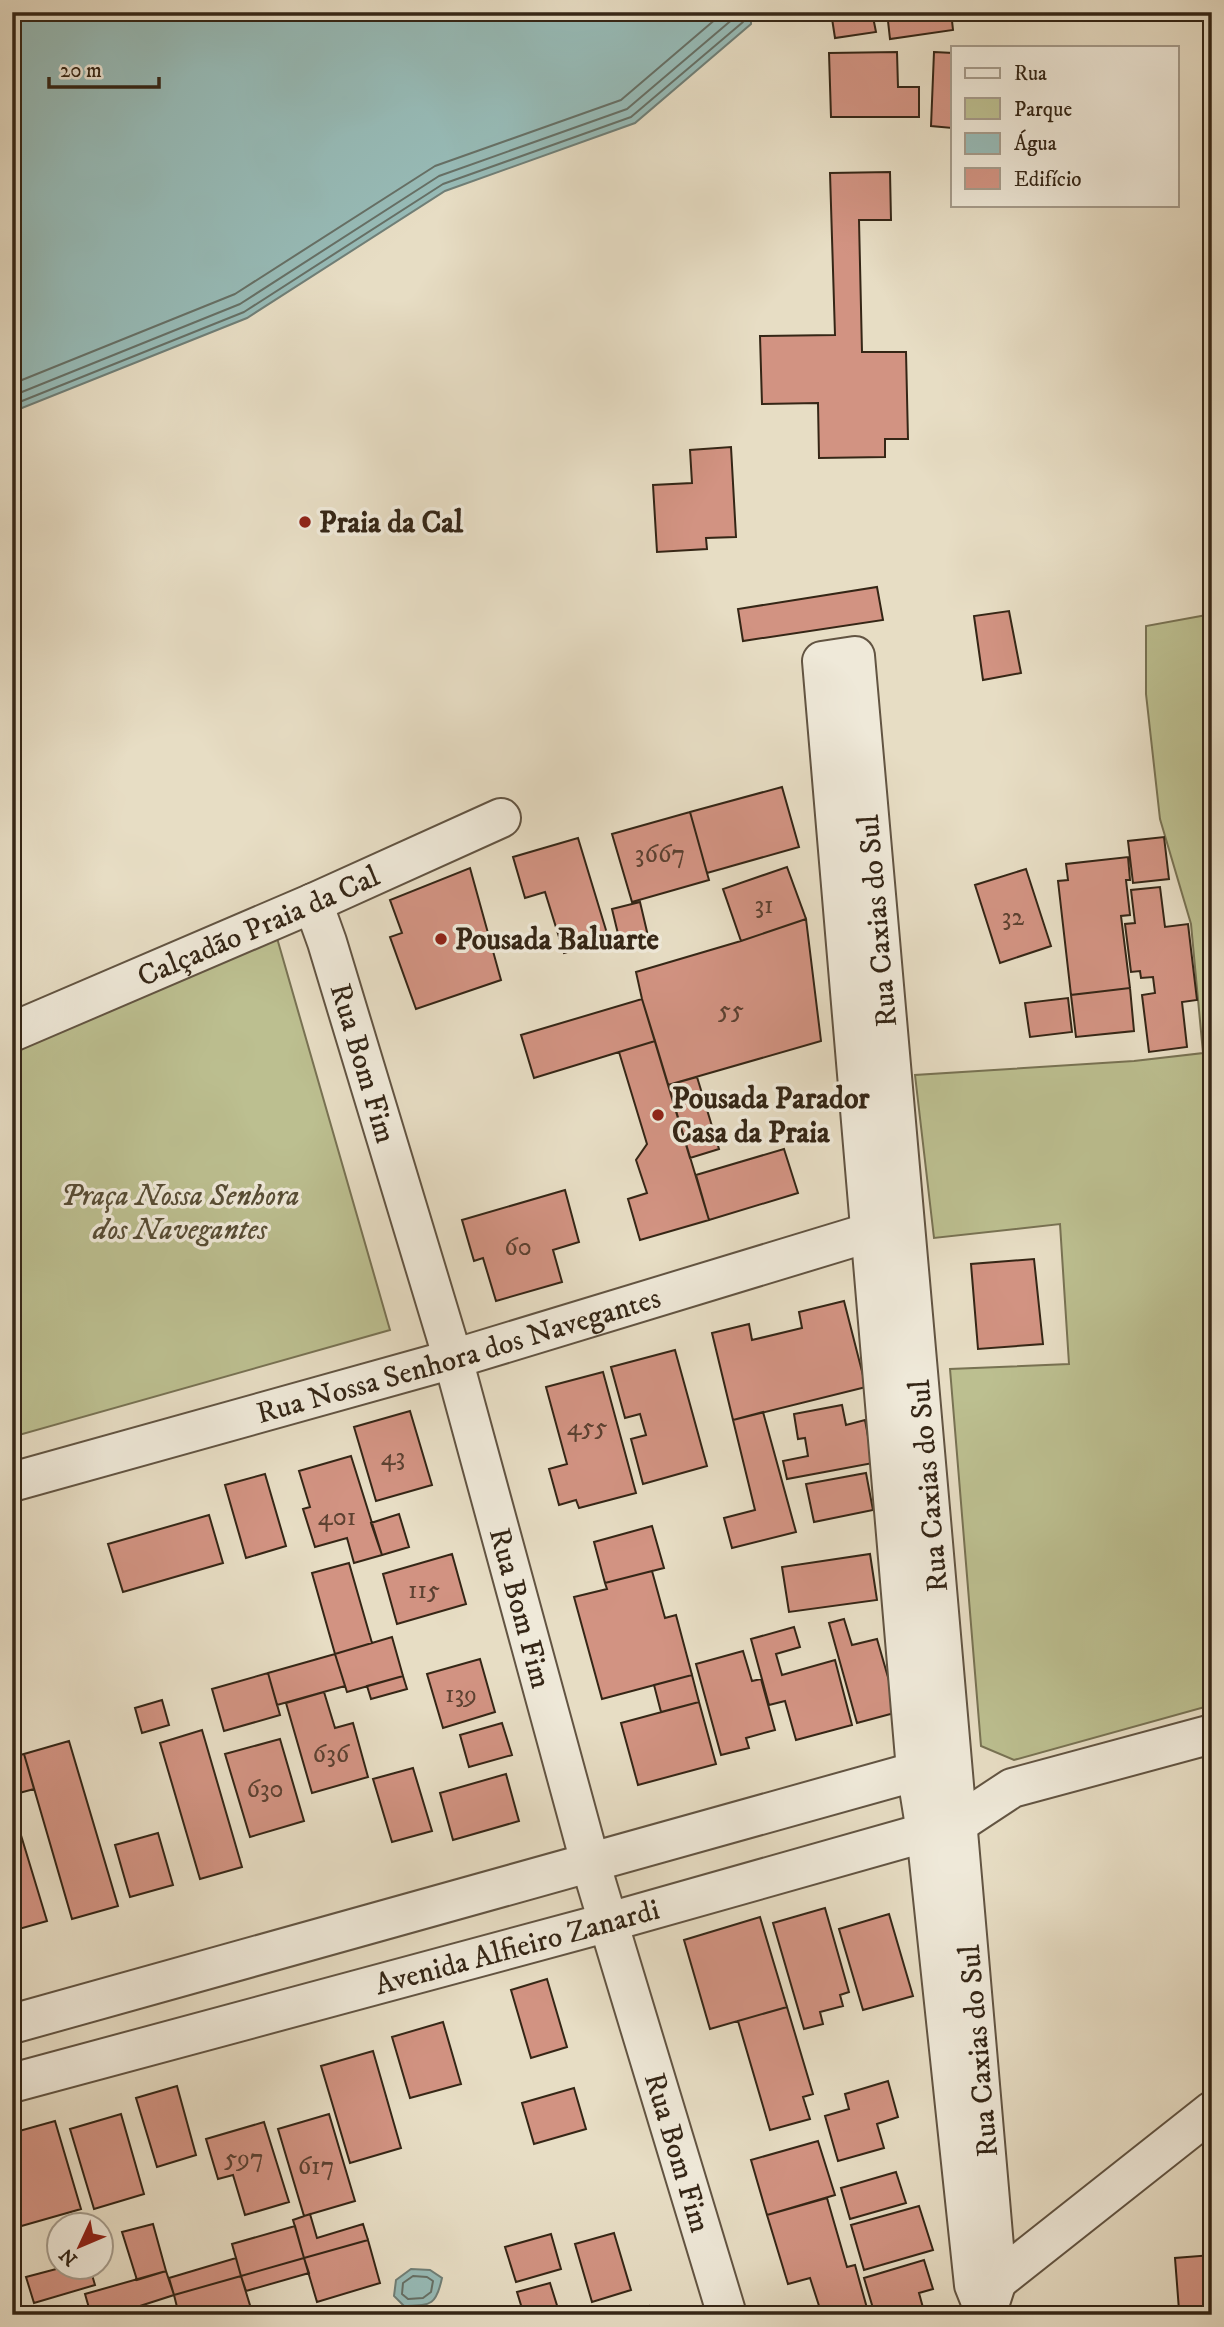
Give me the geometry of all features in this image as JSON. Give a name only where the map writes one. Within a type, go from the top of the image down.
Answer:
[{"type":"street","name":"Rua Caxias do Sul","points":[[839,658],[887,1228],[916,1770],[942,1828]]},
{"type":"street","name":"Calçadão Praia da Cal","points":[[12,1032],[313,903],[502,818]]},
{"type":"street","name":"Rua Bom Fim","points":[[313,903],[453,1359],[590,1863],[727,2315]]},
{"type":"street","name":"Rua Caxias do Sul","points":[[887,1228],[953,1762],[942,1828],[986,2283],[1212,2111]]},
{"type":"street","name":"Rua Nossa Senhora dos Navegantes","points":[[12,1482],[453,1359],[887,1228]]},
{"type":"street","name":"Avenida Alfieiro Zanardi","points":[[12,2083],[610,1922],[942,1828],[1012,1788],[1212,1734]]},
{"type":"street","name":"Avenida Alfieiro Zanardi","points":[[12,2024],[916,1770],[953,1762]]},
{"type":"street","points":[[953,1762],[1012,1788]]},
{"type":"green space","points":[[1212,614],[1212,1705],[1014,1760],[981,1746],[950,1369],[1069,1364],[1060,1224],[934,1238],[915,1075],[1134,1061],[1203,1053],[1191,924],[1160,819],[1146,694],[1146,626]]},
{"type":"green space","name":"Praça Nossa Senhora dos Navegantes","points":[[277,938],[390,1330],[12,1437],[12,1050]]},
{"type":"water","points":[[12,12],[751,12],[751,24],[635,123],[445,191],[247,318],[12,412]]},
{"type":"water","points":[[411,2269],[430,2270],[442,2278],[437,2294],[431,2302],[404,2306],[394,2296],[396,2280]]},
{"type":"building","points":[[831,12],[872,12],[876,32],[835,38]]},
{"type":"building","points":[[887,12],[951,12],[953,30],[890,39]]},
{"type":"building","points":[[897,52],[898,87],[919,87],[919,117],[831,117],[829,53]]},
{"type":"building","points":[[934,52],[951,53],[951,128],[931,126]]},
{"type":"building","points":[[890,172],[891,220],[859,220],[862,352],[906,352],[908,439],[885,439],[885,457],[819,458],[818,403],[762,404],[760,336],[835,335],[830,173]]},
{"type":"building","points":[[731,447],[736,537],[706,538],[707,549],[657,552],[653,485],[692,483],[690,450]]},
{"type":"building","points":[[877,587],[883,620],[743,641],[738,609]]},
{"type":"building","points":[[1009,611],[1021,673],[983,680],[974,616]]},
{"type":"building","points":[[782,787],[799,847],[707,873],[690,812]]},
{"type":"building","points":[[690,812],[709,880],[632,902],[612,834]]},
{"type":"building","points":[[1164,837],[1169,879],[1133,883],[1128,841]]},
{"type":"building","points":[[578,838],[609,940],[564,953],[545,892],[525,898],[513,857]]},
{"type":"building","points":[[1128,857],[1130,880],[1126,880],[1130,915],[1121,916],[1130,988],[1071,995],[1058,881],[1068,880],[1066,864]]},
{"type":"building","points":[[787,867],[806,919],[741,941],[723,889]]},
{"type":"building","name":"Pousada Baluarte","points":[[470,868],[501,980],[416,1009],[390,937],[402,933],[390,900]]},
{"type":"building","points":[[1026,869],[1051,946],[1000,963],[975,885]]},
{"type":"building","points":[[1160,887],[1165,927],[1188,924],[1197,1000],[1182,1002],[1187,1047],[1149,1052],[1142,995],[1155,993],[1153,977],[1141,978],[1140,971],[1131,972],[1125,924],[1135,923],[1131,890]]},
{"type":"building","points":[[640,902],[648,936],[620,942],[612,909]]},
{"type":"building","points":[[806,919],[821,1041],[668,1085],[636,972]]},
{"type":"building","points":[[1130,988],[1134,1031],[1076,1037],[1071,995]]},
{"type":"building","points":[[1068,998],[1072,1032],[1030,1037],[1025,1003]]},
{"type":"building","points":[[642,999],[655,1041],[534,1078],[521,1035]]},
{"type":"building","name":"Pousada Parador Casa da Praia","points":[[655,1041],[709,1220],[640,1240],[628,1199],[647,1193],[636,1160],[647,1144],[619,1052]]},
{"type":"building","points":[[697,1077],[719,1149],[690,1158],[668,1085]]},
{"type":"building","points":[[784,1149],[798,1193],[709,1220],[696,1175]]},
{"type":"building","points":[[565,1190],[579,1242],[553,1250],[562,1282],[496,1301],[483,1258],[474,1261],[462,1220]]},
{"type":"building","points":[[1034,1259],[1043,1344],[978,1349],[971,1264]]},
{"type":"building","points":[[844,1301],[866,1387],[733,1420],[712,1333],[749,1324],[752,1340],[802,1328],[799,1312]]},
{"type":"building","points":[[675,1350],[707,1466],[643,1484],[631,1439],[646,1435],[640,1414],[625,1418],[611,1367]]},
{"type":"building","points":[[603,1372],[636,1493],[579,1508],[576,1500],[559,1505],[549,1469],[567,1464],[546,1387]]},
{"type":"building","points":[[842,1405],[846,1425],[865,1420],[873,1463],[787,1479],[783,1461],[808,1456],[805,1438],[798,1439],[794,1414]]},
{"type":"building","points":[[410,1411],[432,1485],[376,1501],[354,1427]]},
{"type":"building","points":[[763,1412],[796,1532],[732,1548],[724,1518],[755,1510],[733,1420]]},
{"type":"building","points":[[351,1456],[382,1555],[354,1563],[347,1538],[315,1547],[303,1509],[310,1507],[299,1471]]},
{"type":"building","points":[[866,1473],[873,1510],[814,1522],[806,1484]]},
{"type":"building","points":[[265,1474],[286,1546],[246,1558],[225,1485]]},
{"type":"building","points":[[399,1514],[409,1547],[382,1555],[371,1523]]},
{"type":"building","points":[[209,1515],[223,1563],[123,1592],[108,1544]]},
{"type":"building","points":[[652,1526],[664,1568],[605,1583],[594,1542]]},
{"type":"building","points":[[452,1554],[466,1604],[397,1624],[383,1574]]},
{"type":"building","points":[[870,1554],[877,1600],[789,1612],[782,1567]]},
{"type":"building","points":[[349,1563],[372,1643],[335,1654],[312,1573]]},
{"type":"building","points":[[652,1571],[665,1618],[676,1615],[692,1675],[602,1699],[574,1597],[607,1589],[605,1583]]},
{"type":"building","points":[[844,1619],[852,1645],[877,1639],[898,1712],[857,1723],[829,1623]]},
{"type":"building","points":[[794,1627],[800,1647],[776,1654],[782,1675],[835,1660],[852,1725],[796,1740],[785,1701],[769,1705],[751,1639]]},
{"type":"building","points":[[392,1637],[403,1676],[347,1692],[335,1654]]},
{"type":"building","points":[[743,1651],[752,1681],[761,1679],[775,1730],[746,1738],[749,1748],[721,1755],[696,1664]]},
{"type":"building","points":[[335,1654],[345,1686],[277,1705],[268,1673]]},
{"type":"building","points":[[480,1659],[495,1712],[443,1728],[427,1674]]},
{"type":"building","points":[[268,1673],[280,1715],[224,1731],[212,1689]]},
{"type":"building","points":[[692,1675],[699,1702],[661,1712],[654,1685]]},
{"type":"building","points":[[403,1676],[407,1689],[371,1699],[367,1686]]},
{"type":"building","points":[[324,1692],[335,1728],[353,1723],[368,1777],[312,1793],[286,1703]]},
{"type":"building","points":[[162,1700],[169,1725],[142,1733],[135,1708]]},
{"type":"building","points":[[699,1702],[716,1764],[638,1785],[621,1723]]},
{"type":"building","points":[[502,1723],[512,1755],[469,1767],[460,1735]]},
{"type":"building","points":[[202,1730],[242,1867],[200,1879],[160,1743]]},
{"type":"building","points":[[280,1739],[304,1821],[250,1837],[225,1754]]},
{"type":"building","points":[[69,1741],[118,1906],[72,1919],[24,1754]]},
{"type":"building","points":[[24,1754],[34,1789],[12,1795],[12,1757]]},
{"type":"building","points":[[413,1768],[432,1831],[392,1842],[373,1779]]},
{"type":"building","points":[[506,1774],[519,1821],[453,1840],[440,1793]]},
{"type":"building","points":[[20,1832],[47,1921],[12,1931],[12,1835]]},
{"type":"building","points":[[158,1833],[173,1885],[130,1897],[115,1845]]},
{"type":"building","points":[[825,1908],[849,1992],[840,1995],[843,2006],[820,2012],[823,2024],[804,2029],[773,1923]]},
{"type":"building","points":[[889,1914],[913,1996],[863,2010],[839,1929]]},
{"type":"building","points":[[760,1917],[787,2007],[710,2029],[684,1940]]},
{"type":"building","points":[[547,1979],[567,2047],[531,2058],[511,1990]]},
{"type":"building","points":[[787,2007],[813,2094],[803,2097],[810,2119],[770,2130],[738,2021]]},
{"type":"building","points":[[443,2022],[461,2084],[410,2098],[392,2037]]},
{"type":"building","points":[[373,2051],[401,2148],[350,2163],[321,2066]]},
{"type":"building","points":[[888,2081],[898,2117],[877,2124],[884,2148],[838,2161],[825,2116],[849,2109],[845,2094]]},
{"type":"building","points":[[177,2086],[196,2155],[157,2167],[136,2098]]},
{"type":"building","points":[[574,2088],[586,2129],[534,2144],[522,2103]]},
{"type":"building","points":[[121,2114],[144,2194],[94,2209],[70,2129]]},
{"type":"building","points":[[329,2114],[355,2201],[304,2216],[278,2129]]},
{"type":"building","points":[[55,2121],[81,2209],[46,2212],[46,2219],[18,2227],[12,2208],[12,2133]]},
{"type":"building","points":[[264,2122],[289,2202],[245,2215],[233,2175],[218,2179],[206,2139]]},
{"type":"building","points":[[818,2141],[835,2195],[767,2215],[751,2160]]},
{"type":"building","points":[[896,2172],[906,2203],[850,2219],[841,2188]]},
{"type":"building","points":[[827,2198],[847,2267],[855,2265],[867,2308],[842,2315],[822,2315],[810,2278],[788,2284],[767,2215]]},
{"type":"building","points":[[919,2206],[933,2250],[864,2270],[851,2225]]},
{"type":"building","points":[[310,2214],[317,2238],[363,2224],[368,2240],[304,2258],[293,2220]]},
{"type":"building","points":[[153,2224],[166,2271],[137,2280],[122,2232]]},
{"type":"building","points":[[295,2226],[304,2258],[241,2276],[232,2244]]},
{"type":"building","points":[[614,2233],[631,2290],[592,2302],[575,2244]]},
{"type":"building","points":[[551,2234],[561,2269],[516,2282],[505,2247]]},
{"type":"building","points":[[368,2240],[380,2283],[317,2302],[304,2258]]},
{"type":"building","points":[[1212,2255],[1212,2308],[1179,2310],[1175,2258]]},
{"type":"building","points":[[236,2258],[241,2276],[174,2295],[169,2278]]},
{"type":"building","points":[[304,2258],[309,2273],[246,2291],[241,2276]]},
{"type":"building","points":[[924,2260],[933,2289],[919,2293],[925,2315],[875,2315],[864,2278]]},
{"type":"building","points":[[166,2271],[174,2295],[112,2315],[91,2315],[85,2294]]},
{"type":"building","points":[[46,2272],[46,2282],[94,2282],[95,2285],[34,2303],[26,2277]]},
{"type":"building","points":[[241,2276],[253,2315],[179,2315],[174,2295]]},
{"type":"building","points":[[550,2283],[560,2315],[524,2315],[517,2292]]},
{"type":"building","points":[[649,2306],[651,2315],[620,2315]]},
{"type":"place","name":"Praia da Cal","points":[[305,522]]},
{"type":"place","name":"Pousada Baluarte","points":[[441,939]]},
{"type":"place","name":"Pousada Parador Casa da Praia","points":[[658,1115]]}]
